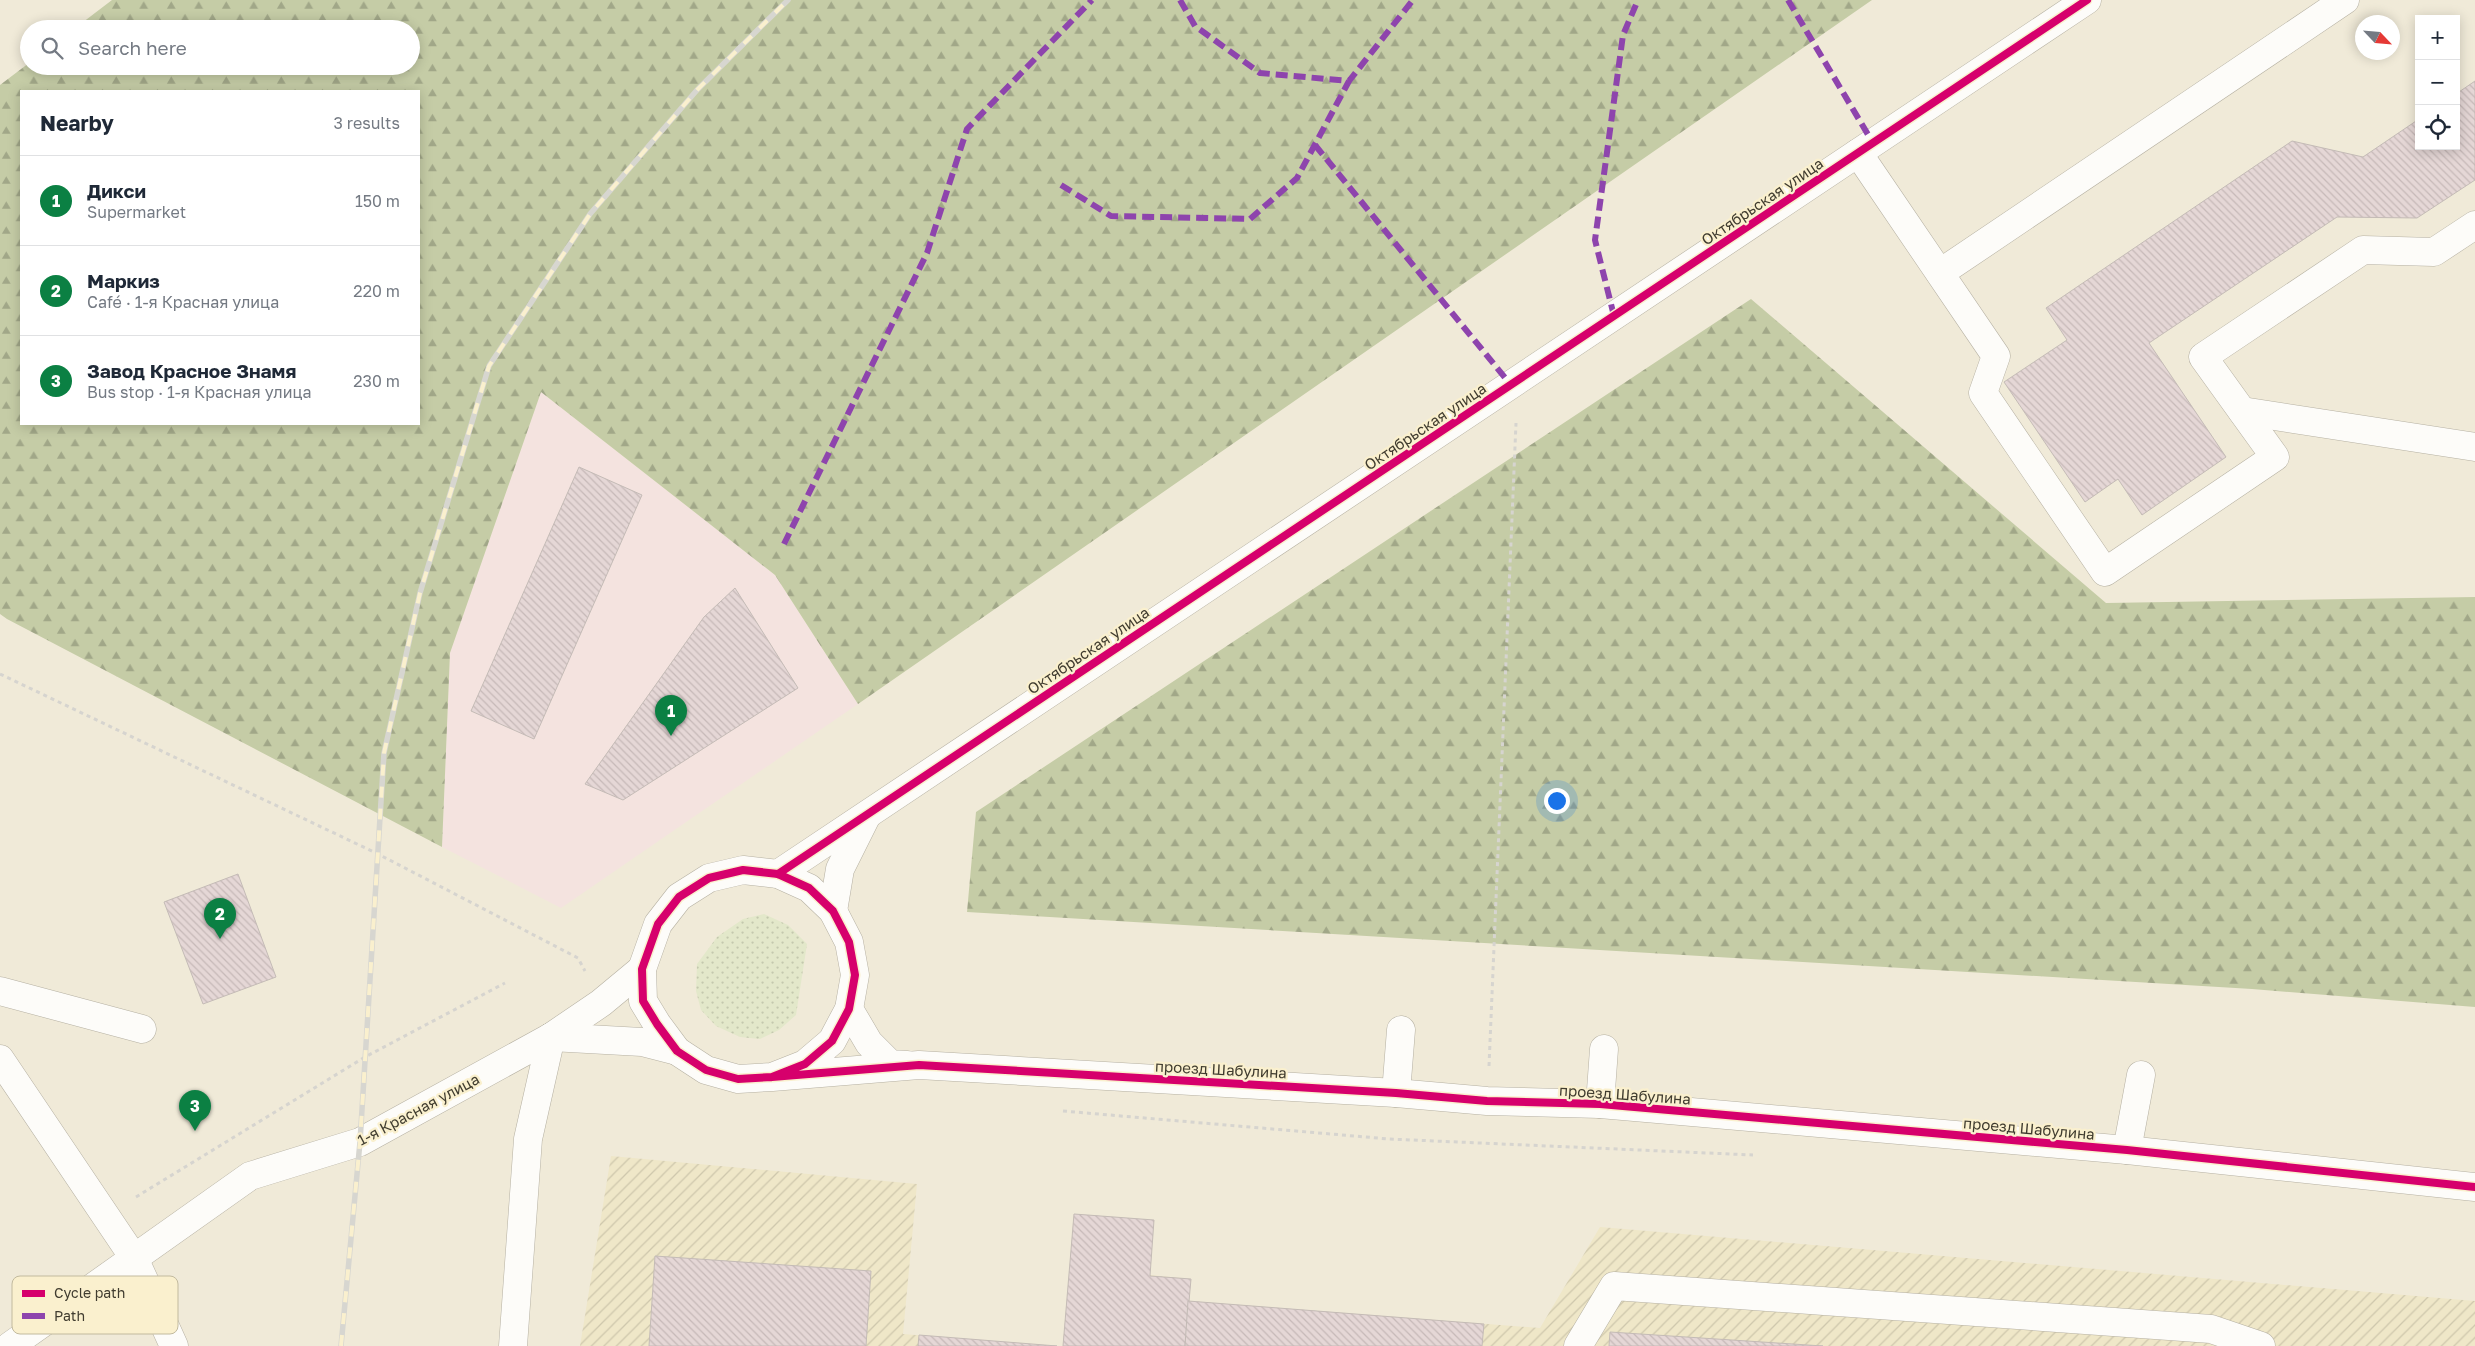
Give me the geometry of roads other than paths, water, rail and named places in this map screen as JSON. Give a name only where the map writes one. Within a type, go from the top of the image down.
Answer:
[{"type":"street","name":"Октябрьская улица","points":[[778,874],[2087,0]]},
{"type":"street","points":[[1940,273],[2345,0]]},
{"type":"street","points":[[1858,153],[1996,356],[1983,393],[2105,572],[2275,457],[2204,357],[2363,250],[2434,252],[2475,225]]},
{"type":"street","points":[[2242,411],[2475,447]]},
{"type":"street","name":"Октябрьская улица","points":[[833,911],[840,869],[868,814]]},
{"type":"street","name":"проезд Шабулина","points":[[677,1051],[643,1001],[642,969],[658,924],[679,897],[709,878],[743,870],[778,874],[809,888],[833,911],[849,942],[855,975],[849,1009],[832,1041],[805,1064],[772,1078]]},
{"type":"street","name":"1-я Красная улица","points":[[109,1276],[250,1176],[360,1142],[551,1037],[602,1003],[642,969]]},
{"type":"street","points":[[0,991],[142,1029]]},
{"type":"street","points":[[849,1009],[869,1043],[890,1064],[919,1065]]},
{"type":"street","points":[[1396,1093],[1401,1030]]},
{"type":"street","points":[[513,1346],[528,1139],[551,1037]]},
{"type":"street","name":"проезд Шабулина","points":[[551,1037],[642,1042],[677,1051],[706,1070],[738,1079],[772,1078],[919,1065],[1396,1093],[1487,1101],[1600,1104],[2127,1150],[2475,1187]]},
{"type":"street","points":[[1600,1104],[1604,1048]]},
{"type":"street","points":[[0,1059],[134,1258],[142,1276]]},
{"type":"street","points":[[2127,1150],[2141,1075]]},
{"type":"street","points":[[1578,1346],[1614,1286],[2211,1330],[2261,1346]]},
{"type":"street","name":"1-я Красная улица","points":[[10,1346],[27,1334]]},
{"type":"street","points":[[169,1334],[174,1346]]},
{"type":"railway","points":[[341,1346],[360,1142],[384,753],[420,593],[489,366],[590,214],[697,90],[788,0]]},
{"type":"place","name":"Дикси","points":[[671,736]]},
{"type":"place","name":"Маркиз","points":[[220,939]]},
{"type":"place","name":"Завод Красное Знамя","points":[[195,1131]]}]
